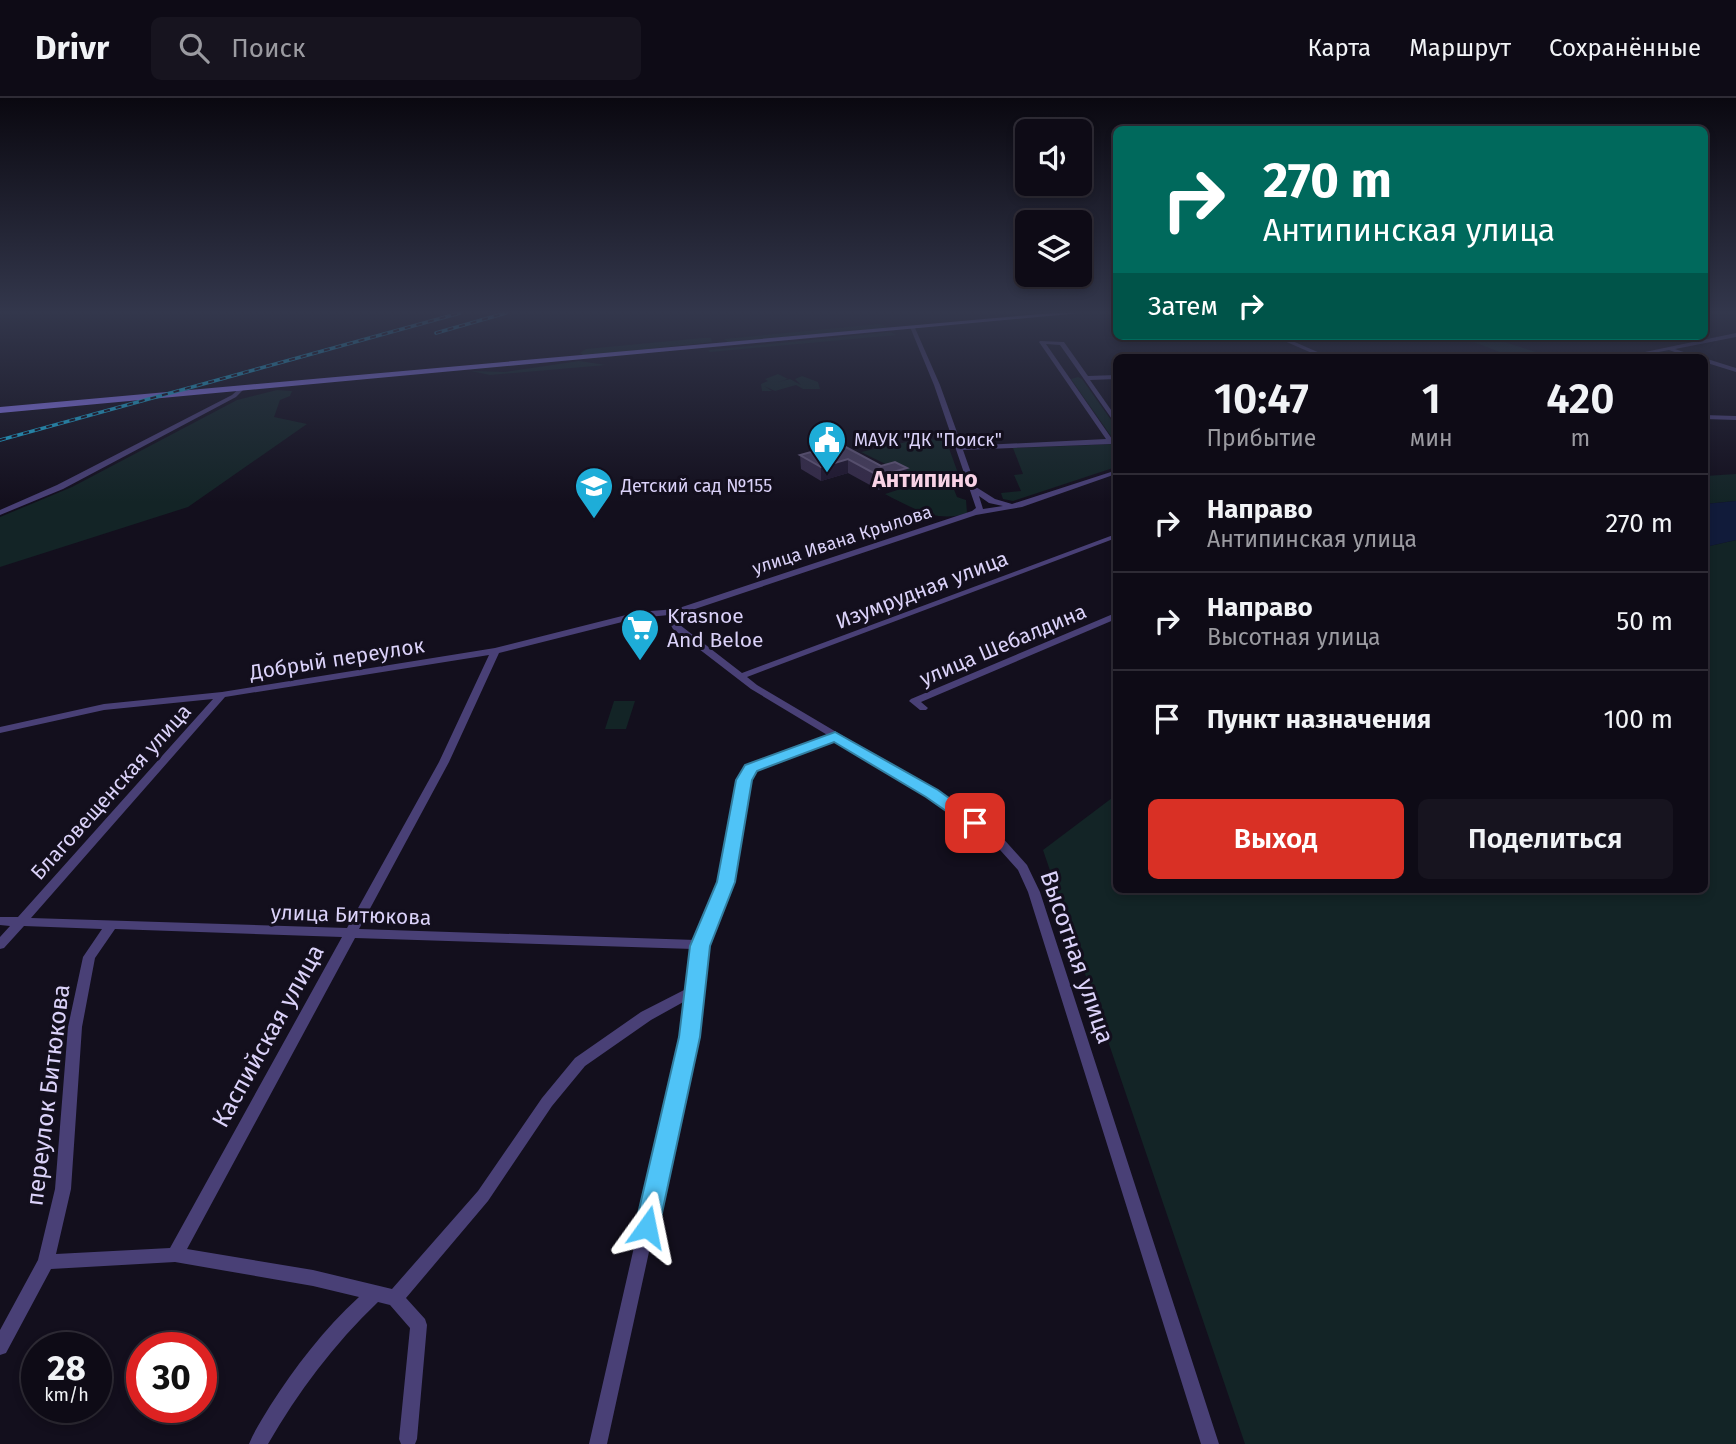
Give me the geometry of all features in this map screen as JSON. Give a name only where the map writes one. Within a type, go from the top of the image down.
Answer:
[{"type":"street","points":[[0,410],[386,376]]},
{"type":"street","points":[[933,376],[980,508],[975,513]]},
{"type":"street","points":[[1067,376],[1113,440]]},
{"type":"street","points":[[1086,378],[1113,377]]},
{"type":"street","points":[[1086,378],[1113,417]]},
{"type":"street","points":[[0,513],[60,487],[234,396],[241,389]]},
{"type":"street","points":[[1708,417],[1736,418]]},
{"type":"street","points":[[959,448],[1113,441]]},
{"type":"street","name":"улица Ивана Крылова","points":[[677,612],[975,513],[1018,505],[1113,473]]},
{"type":"street","points":[[974,489],[999,504],[1018,505]]},
{"type":"street","name":"Изумрудная улица","points":[[740,677],[1113,539]]},
{"type":"street","name":"Добрый переулок","points":[[0,730],[104,707],[222,695],[495,651],[638,615],[677,612]]},
{"type":"street","name":"Высотная улица","points":[[677,612],[671,618],[676,627],[740,677],[835,737],[932,793],[1005,845],[1023,868],[1034,892],[1210,1444]]},
{"type":"street","name":"улица Шебалдина","points":[[923,708],[914,701],[1113,617]]},
{"type":"street","name":"Каспийская улица","points":[[175,1255],[444,762],[495,651]]},
{"type":"street","name":"Благовещенская улица","points":[[0,945],[222,695]]},
{"type":"street","points":[[598,1444],[689,1037],[700,946],[726,882],[744,780],[751,768],[835,737]]},
{"type":"street","name":"улица Битюкова","points":[[0,921],[700,946]]},
{"type":"street","name":"переулок Битюкова","points":[[0,1347],[46,1262],[64,1189],[75,1027],[89,957],[110,927]]},
{"type":"street","points":[[395,1298],[483,1196],[547,1102],[580,1062],[646,1016],[693,991]]},
{"type":"street","points":[[46,1262],[175,1255],[313,1278],[395,1298],[419,1325],[408,1440]]},
{"type":"street","points":[[258,1444],[279,1406],[328,1340],[374,1293]]},
{"type":"shaded area","points":[[782,376],[788,379],[778,382],[790,379],[801,385],[795,379],[802,376],[818,382],[820,389],[803,389],[796,385],[775,391],[764,386],[772,391],[762,391],[761,384],[768,381],[765,379]]},
{"type":"shaded area","points":[[1071,379],[1082,379],[1113,423],[1113,436],[1111,436]]},
{"type":"shaded area","points":[[277,390],[292,391],[290,396],[280,400],[274,417],[307,424],[188,507],[0,567],[0,517],[72,487],[237,400]]},
{"type":"shaded area","points":[[920,439],[946,440],[962,484],[953,487],[957,497],[966,500],[967,513],[945,517],[935,515],[914,509],[885,494],[922,482],[861,452]]},
{"type":"shaded area","points":[[1113,444],[1113,468],[1013,501],[1003,499],[1001,493],[1021,491],[1014,475],[1023,474],[1013,448]]},
{"type":"shaded area","points":[[1736,474],[1736,501],[1708,504],[1708,476]]},
{"type":"shaded area","points":[[1736,540],[1736,1444],[1245,1444],[1043,850],[1113,797],[1113,893],[1708,893],[1708,546]]},
{"type":"shaded area","points":[[614,701],[635,701],[626,729],[605,729]]},
{"type":"water","points":[[1736,501],[1736,540],[1708,546],[1708,504]]},
{"type":"building","points":[[840,444],[881,466],[895,462],[907,468],[879,476],[848,459],[821,467],[800,455]]},
{"type":"railway","points":[[0,440],[232,376]]},
{"type":"place","name":"МАУК \"ДК \"Поиск\"","points":[[827,474]]},
{"type":"place","name":"Детский сад №155","points":[[594,520]]},
{"type":"place","name":"Krasnoe And Beloe","points":[[640,662]]},
{"type":"district","name":"Антипино","points":[[925,479]]},
{"type":"route","points":[[647,1227],[689,1037],[700,946],[726,882],[744,780],[751,768],[835,737],[932,793],[975,823]]}]
